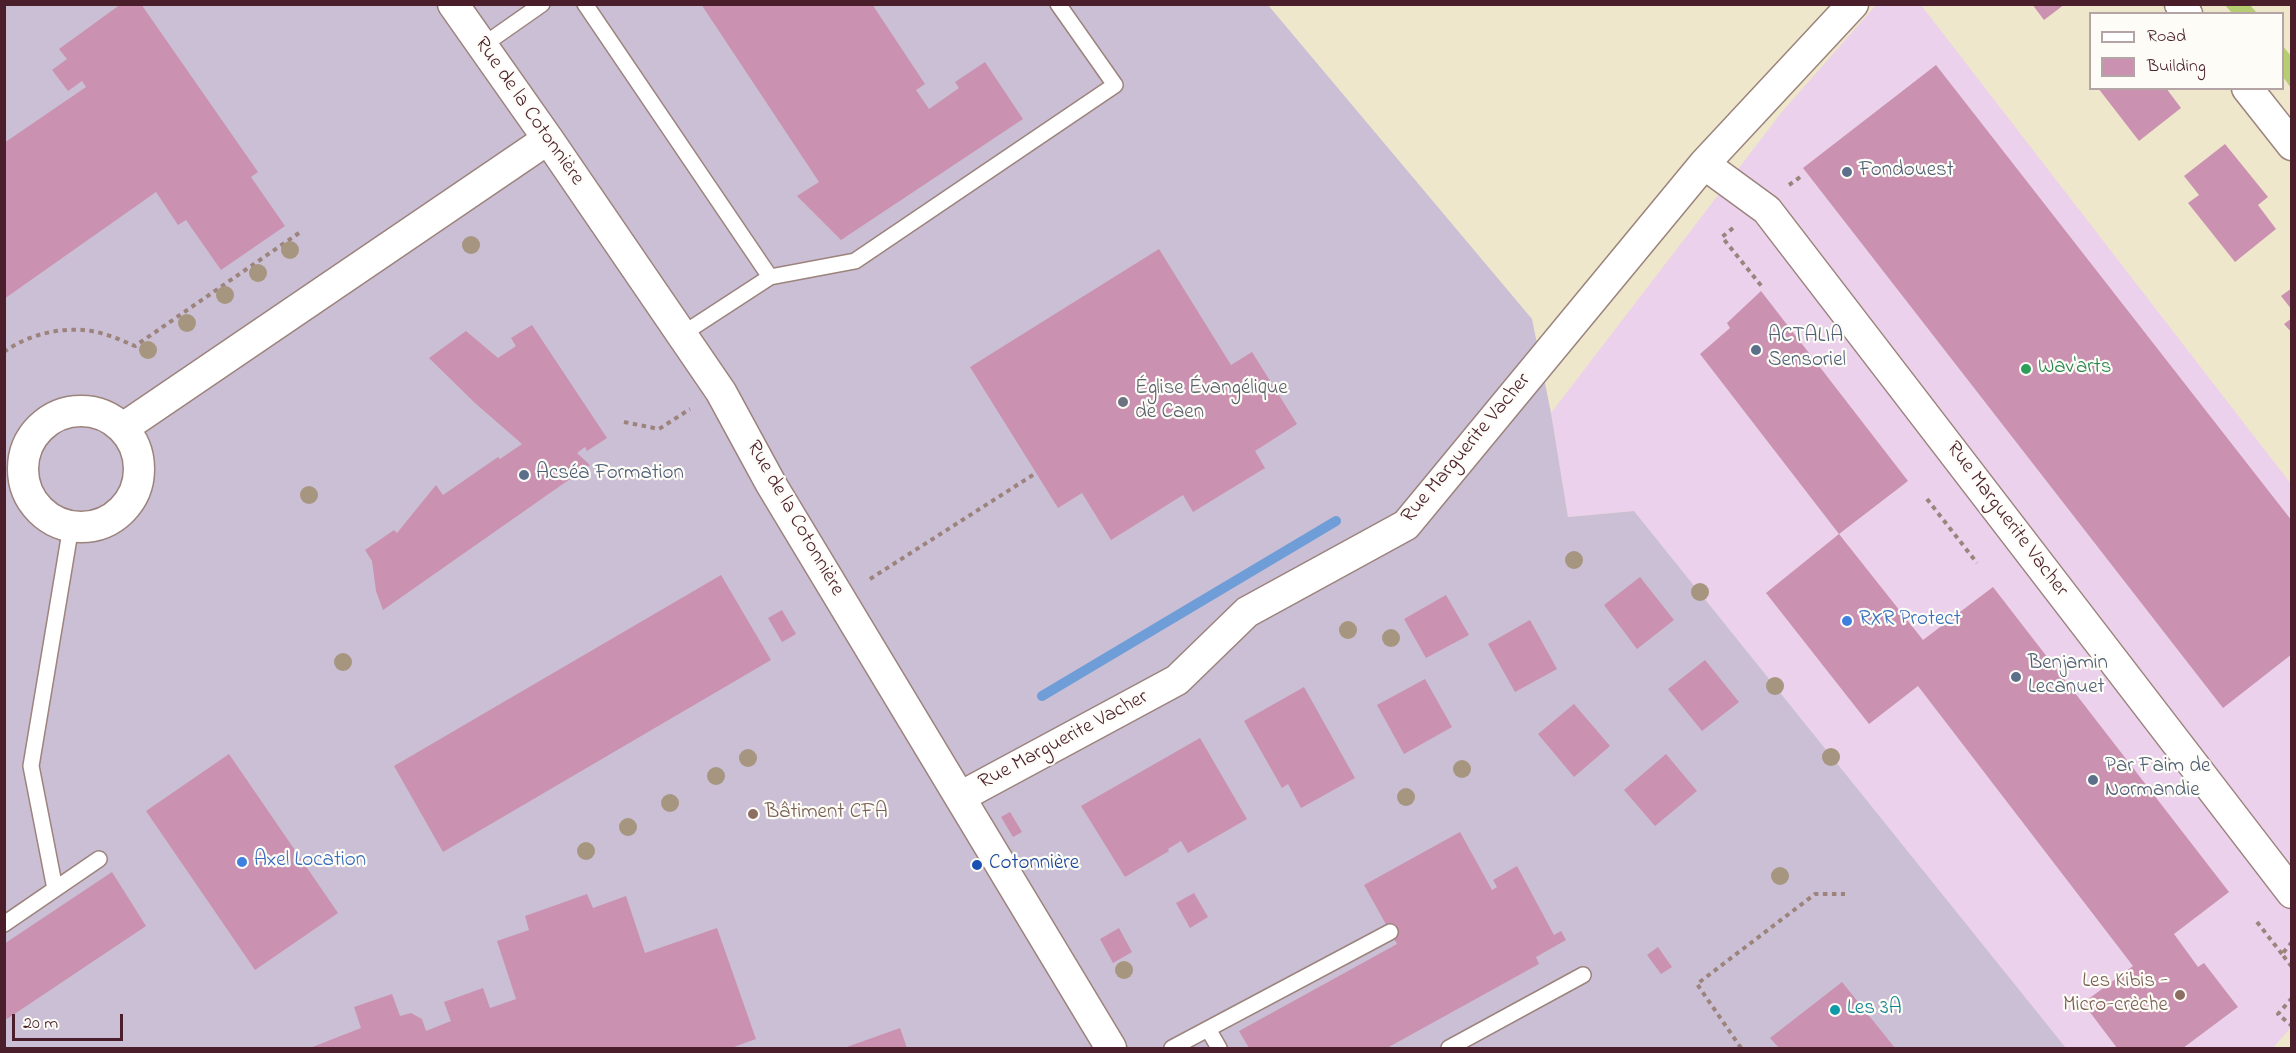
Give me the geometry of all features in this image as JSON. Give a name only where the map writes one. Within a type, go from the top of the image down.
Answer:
[{"type":"street","name":"Rue de la Cotonnière","points":[[453,4],[721,392],[771,484],[1111,1048]]},
{"type":"street","name":"Rue Marguerite Vacher","points":[[960,797],[1178,680],[1247,612],[1406,525],[1704,164],[1853,4]]},
{"type":"street","points":[[2249,90],[2292,145]]},
{"type":"street","points":[[123,428],[548,139]]},
{"type":"street","name":"Rue Marguerite Vacher","points":[[1704,164],[1767,210],[2292,893]]},
{"type":"street","points":[[71,411],[90,411],[108,417],[123,428],[135,444],[139,463],[138,483],[130,501],[117,515],[100,524],[71,526],[61,524],[44,514],[32,500],[24,482],[23,463],[28,444],[39,428],[53,417],[71,411]]},
{"type":"lane","points":[[482,46],[542,4]]},
{"type":"lane","points":[[585,4],[770,277]]},
{"type":"lane","points":[[681,335],[770,277],[855,261],[1115,85],[1058,4]]},
{"type":"lane","points":[[55,889],[31,766],[71,526]]},
{"type":"lane","points":[[4,924],[99,859]]},
{"type":"lane","points":[[1172,1048],[1390,932]]},
{"type":"lane","points":[[1449,1048],[1584,975]]},
{"type":"lane","points":[[1208,1029],[1219,1048]]},
{"type":"path","points":[[4,352],[17,342],[60,330],[102,333],[135,346],[299,232]]},
{"type":"path","points":[[1722,237],[1763,288]]},
{"type":"path","points":[[624,422],[659,429],[690,409]]},
{"type":"path","points":[[870,579],[1036,474]]},
{"type":"path","points":[[1927,499],[1977,563]]},
{"type":"path","points":[[1741,1048],[1697,984],[1815,894],[1845,894]]},
{"type":"path","points":[[2257,922],[2292,967]]},
{"type":"path","points":[[2282,954],[2292,942]]},
{"type":"path","points":[[2292,998],[2278,1014],[2292,1026]]},
{"type":"shaded area","points":[[5,4],[1268,5],[1532,319],[1551,413],[1568,517],[1634,511],[2066,1048],[5,1048]]},
{"type":"shaded area","points":[[1876,5],[1921,5],[2291,484],[2292,1026],[2273,1048],[2066,1048],[1634,511],[1568,517],[1551,413],[1781,113]]},
{"type":"green space","points":[[2225,5],[2250,5],[2256,12],[2231,12]]},
{"type":"green space","points":[[2284,47],[2291,56],[2291,88],[2284,78]]},
{"type":"building","points":[[121,4],[141,4],[258,172],[251,177],[285,226],[221,270],[186,220],[178,225],[156,192],[4,299],[4,143],[86,87],[82,81],[68,91],[52,70],[67,59],[59,49]]},
{"type":"building","points":[[701,4],[872,4],[925,84],[916,90],[929,109],[959,88],[955,82],[985,62],[1023,119],[841,240],[797,196],[819,182]]},
{"type":"building","points":[[2032,4],[2065,4],[2044,20]]},
{"type":"building","points":[[1936,65],[2292,521],[2292,654],[2223,708],[1803,168]]},
{"type":"building","points":[[2100,90],[2168,90],[2181,108],[2139,141]]},
{"type":"building","points":[[2225,144],[2268,197],[2258,205],[2276,229],[2235,262],[2188,203],[2199,195],[2184,176]]},
{"type":"building","name":"Église Évangélique de Caen","points":[[1159,249],[1231,365],[1252,352],[1297,424],[1255,451],[1265,468],[1193,512],[1183,495],[1111,540],[1082,493],[1058,508],[970,367]]},
{"type":"building","points":[[2292,288],[2292,310],[2281,296]]},
{"type":"building","points":[[1761,291],[1908,481],[1839,534],[1700,354],[1730,328],[1727,323]]},
{"type":"building","points":[[2292,318],[2292,333],[2284,324]]},
{"type":"building","name":"Acséa Formation","points":[[532,325],[607,438],[587,451],[585,447],[577,453],[590,465],[383,610],[376,591],[372,561],[365,550],[394,530],[397,533],[436,485],[443,495],[498,457],[500,459],[522,444],[475,403],[429,358],[466,331],[498,358],[516,346],[511,338]]},
{"type":"building","points":[[1839,534],[1923,640],[1993,587],[2229,892],[2174,934],[2198,967],[2204,963],[2238,1007],[2183,1048],[2117,1048],[2083,1003],[2133,966],[1918,686],[1869,724],[1766,593]]},
{"type":"building","points":[[721,575],[771,660],[443,852],[394,766]]},
{"type":"building","points":[[1640,577],[1674,620],[1637,649],[1604,605]]},
{"type":"building","points":[[1446,595],[1469,635],[1426,658],[1404,619]]},
{"type":"building","points":[[782,610],[796,634],[782,642],[768,618]]},
{"type":"building","points":[[1530,620],[1557,669],[1515,692],[1488,644]]},
{"type":"building","points":[[1705,660],[1739,702],[1702,731],[1668,689]]},
{"type":"building","points":[[1425,679],[1452,727],[1404,754],[1377,705]]},
{"type":"building","points":[[1304,687],[1355,778],[1301,808],[1288,784],[1282,788],[1244,721]]},
{"type":"building","points":[[1574,704],[1610,746],[1574,777],[1538,734]]},
{"type":"building","points":[[1200,738],[1247,819],[1188,853],[1181,841],[1168,849],[1169,851],[1125,877],[1081,806]]},
{"type":"building","name":"Axel Location","points":[[229,754],[338,913],[255,970],[146,811]]},
{"type":"building","points":[[1666,754],[1697,791],[1655,826],[1624,790]]},
{"type":"building","points":[[1010,812],[1022,832],[1013,837],[1001,817]]},
{"type":"building","points":[[1460,832],[1492,890],[1497,887],[1493,880],[1517,866],[1554,935],[1561,931],[1566,940],[1536,957],[1539,964],[1387,1048],[1249,1048],[1239,1031],[1397,944],[1364,885]]},
{"type":"building","points":[[112,872],[146,926],[7,1019],[4,1015],[4,944]]},
{"type":"building","points":[[1194,893],[1208,917],[1190,928],[1176,903]]},
{"type":"building","points":[[587,894],[593,908],[626,896],[645,953],[717,928],[756,1039],[731,1048],[310,1048],[361,1028],[354,1007],[392,994],[400,1016],[411,1013],[422,1019],[426,1031],[451,1021],[444,1002],[483,988],[490,1008],[516,999],[497,941],[529,930],[525,916]]},
{"type":"building","points":[[1119,928],[1132,952],[1113,963],[1100,939]]},
{"type":"building","points":[[1658,947],[1672,967],[1661,974],[1647,955]]},
{"type":"building","name":"Les 3A","points":[[1842,982],[1895,1048],[1779,1048],[1770,1038]]},
{"type":"building","points":[[900,1028],[907,1048],[844,1048]]},
{"type":"waterway","points":[[1042,696],[1336,521]]},
{"type":"place","name":"Fondouest","points":[[1847,172]]},
{"type":"place","name":"ACTALIA Sensoriel","points":[[1756,350]]},
{"type":"place","name":"Wav'arts","points":[[2026,369]]},
{"type":"place","name":"Église Évangélique de Caen","points":[[1123,402]]},
{"type":"place","name":"Acséa Formation","points":[[524,475]]},
{"type":"place","name":"RXR Protect","points":[[1847,621]]},
{"type":"place","name":"Benjamin Lecanuet","points":[[2016,677]]},
{"type":"place","name":"Par Faim de Normandie","points":[[2093,780]]},
{"type":"place","name":"Bâtiment CFA","points":[[753,814]]},
{"type":"place","name":"Axel Location","points":[[242,862]]},
{"type":"place","name":"Cotonnière","points":[[977,865]]},
{"type":"place","name":"Les Kibis - Micro-crèche","points":[[2180,995]]},
{"type":"place","name":"Les 3A","points":[[1835,1010]]}]
